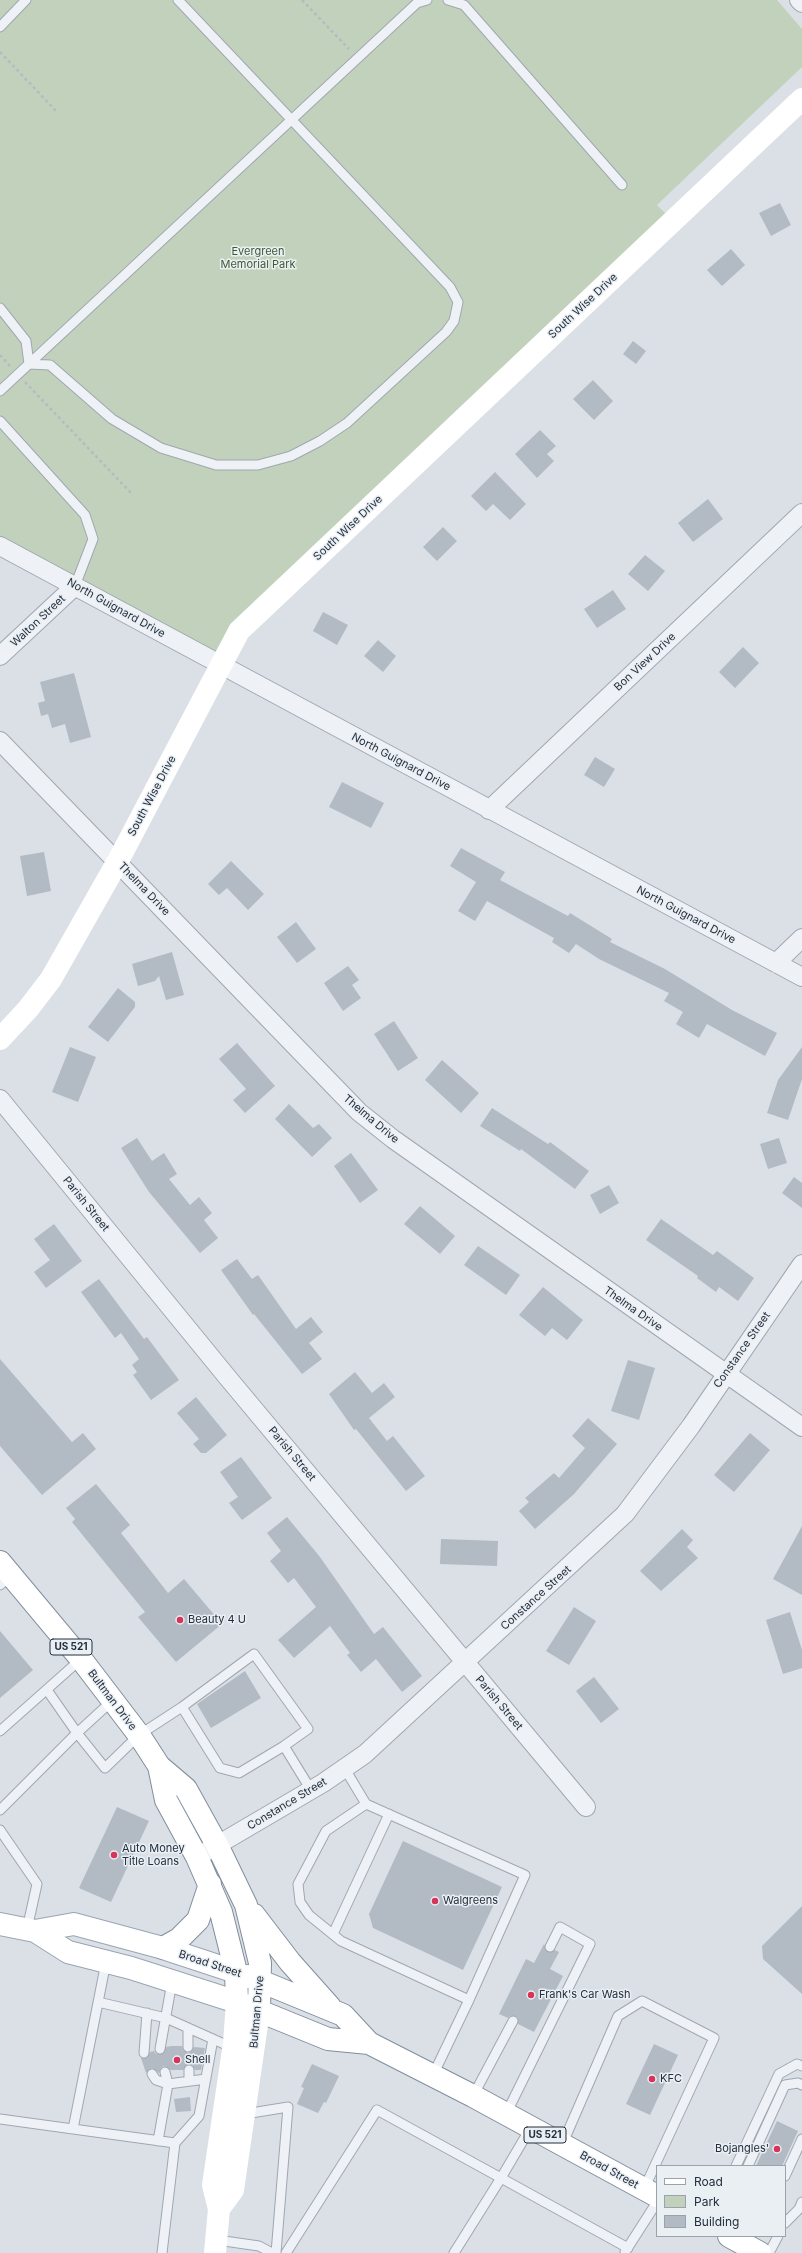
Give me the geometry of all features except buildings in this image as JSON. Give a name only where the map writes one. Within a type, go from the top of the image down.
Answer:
[{"type":"main road","name":"South Wise Drive","points":[[0,1040],[28,1009],[51,979],[118,861],[239,631],[802,100]]},
{"type":"main road","name":"Bultman Drive","points":[[4,1574],[81,1659],[139,1735],[159,1766],[186,1789],[217,1845],[246,1904],[256,1942],[261,1981],[259,2011],[233,2190],[218,2209]]},
{"type":"main road","name":"Bultman Drive","points":[[159,1766],[166,1800],[210,1884],[221,1912],[236,1972],[237,2002],[233,2049],[213,2185],[218,2209],[216,2246]]},
{"type":"main road","points":[[162,1948],[180,1939],[198,1920],[210,1884]]},
{"type":"main road","name":"US 521","points":[[246,1904],[290,1962],[333,2011]]},
{"type":"main road","name":"Broad Street","points":[[0,1924],[31,1930],[74,1924],[162,1948],[236,1972],[343,2015],[369,2043],[531,2127],[653,2196]]},
{"type":"main road","name":"Broad Street","points":[[31,1930],[68,1952],[172,1981],[237,2002],[328,2039],[369,2043]]},
{"type":"main road","points":[[731,2237],[760,2253]]},
{"type":"street","points":[[799,0],[802,3]]},
{"type":"street","name":"Bon View Drive","points":[[489,810],[802,513]]},
{"type":"street","name":"North Guignard Drive","points":[[0,546],[802,977]]},
{"type":"street","name":"Walton Street","points":[[0,656],[75,586]]},
{"type":"street","name":"Thelma Drive","points":[[0,741],[118,861],[359,1112],[393,1140],[802,1427]]},
{"type":"street","points":[[776,963],[802,938]]},
{"type":"street","name":"Parish Street","points":[[0,1099],[586,1807]]},
{"type":"street","name":"Constance Street","points":[[196,1857],[311,1790],[345,1769],[365,1754],[625,1514],[726,1374],[802,1264]]},
{"type":"lane","points":[[0,27],[26,0]]},
{"type":"lane","points":[[29,364],[50,365],[112,419],[161,448],[216,465],[258,465],[291,456],[320,441],[347,423],[446,332],[454,321],[458,302],[450,287],[178,0]]},
{"type":"lane","points":[[0,391],[417,2],[427,0]]},
{"type":"lane","points":[[448,0],[464,5],[622,185]]},
{"type":"lane","points":[[0,308],[26,341],[29,364]]},
{"type":"lane","points":[[0,421],[85,515],[93,539],[75,586]]},
{"type":"lane","points":[[47,1690],[77,1733],[105,1768],[139,1735],[182,1707],[254,1654],[308,1729],[284,1746],[239,1773],[220,1768],[182,1707]]},
{"type":"lane","points":[[0,1731],[81,1659]]},
{"type":"lane","points":[[0,1810],[77,1733],[113,1700]]},
{"type":"lane","points":[[284,1746],[311,1790]]},
{"type":"lane","points":[[345,1769],[366,1804],[525,1875],[469,2000],[433,2075]]},
{"type":"lane","points":[[366,1804],[326,1831],[298,1884],[300,1902],[309,1914],[342,1941],[469,2000]]},
{"type":"lane","points":[[333,1934],[389,1814]]},
{"type":"lane","points":[[0,1830],[38,1884],[31,1930]]},
{"type":"lane","points":[[506,2114],[590,1944],[560,1927],[550,1947]]},
{"type":"lane","points":[[73,2129],[106,1962]]},
{"type":"lane","points":[[160,2049],[172,1981]]},
{"type":"lane","points":[[562,2144],[618,2016],[642,2001],[714,2038],[665,2165]]},
{"type":"lane","points":[[98,2002],[166,2018],[233,2049]]},
{"type":"lane","points":[[144,2053],[147,2013]]},
{"type":"lane","points":[[473,2096],[513,2021]]},
{"type":"lane","points":[[188,2028],[188,2047]]},
{"type":"lane","points":[[162,2253],[175,2143],[199,2116],[214,2039]]},
{"type":"lane","points":[[736,2165],[779,2074],[797,2064],[802,2066]]},
{"type":"lane","points":[[189,2070],[189,2081]]},
{"type":"lane","points":[[158,2141],[168,2084],[165,2072]]},
{"type":"lane","points":[[152,2074],[156,2080],[168,2084],[206,2079]]},
{"type":"lane","points":[[748,2165],[785,2085],[798,2083],[802,2085]]},
{"type":"lane","points":[[245,2114],[288,2107],[276,2253]]},
{"type":"lane","points":[[286,2253],[377,2110],[501,2178],[626,2250],[653,2196]]},
{"type":"lane","points":[[0,2119],[175,2143]]},
{"type":"lane","points":[[454,2253],[531,2127]]},
{"type":"lane","points":[[786,2174],[802,2139]]},
{"type":"lane","points":[[786,2217],[798,2209],[802,2202]]},
{"type":"lane","points":[[769,2253],[777,2237]]},
{"type":"lane","points":[[216,2246],[260,2246],[272,2253]]},
{"type":"path","points":[[302,0],[358,58]]},
{"type":"path","points":[[0,52],[57,112]]},
{"type":"path","points":[[18,375],[132,495]]},
{"type":"green space","name":"Evergreen Memorial Park","points":[[0,0],[777,0],[802,29],[802,67],[657,205],[673,221],[220,665],[0,547]]},
{"type":"place","name":"Beauty 4 U","points":[[180,1620]]},
{"type":"place","name":"Auto Money Title Loans","points":[[114,1855]]},
{"type":"place","name":"Walgreens","points":[[435,1901]]},
{"type":"place","name":"Frank's Car Wash","points":[[531,1995]]},
{"type":"place","name":"Shell","points":[[177,2060]]},
{"type":"place","name":"KFC","points":[[652,2079]]},
{"type":"place","name":"Bojangles'","points":[[777,2149]]}]
